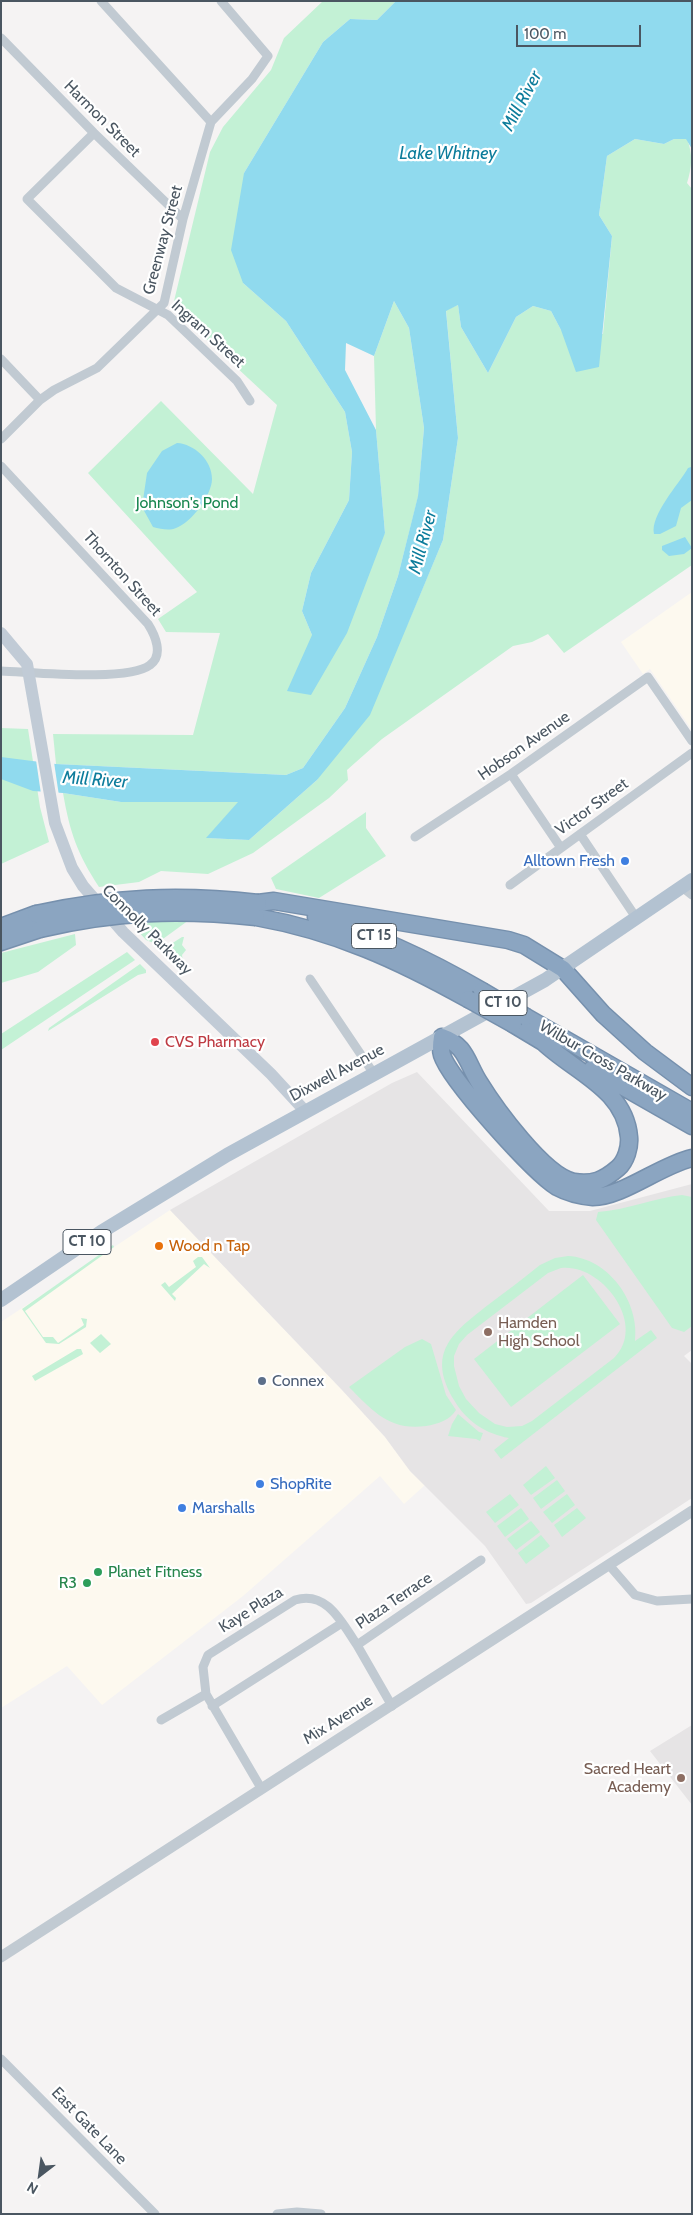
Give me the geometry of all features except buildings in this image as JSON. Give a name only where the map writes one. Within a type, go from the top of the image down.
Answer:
[{"type":"highway","name":"Wilbur Cross Parkway","points":[[1,927],[38,921],[108,900],[150,897],[207,897],[257,910],[372,949],[424,974],[475,995],[692,1112]]},
{"type":"highway","points":[[257,910],[274,902],[508,940],[524,945],[564,969],[603,1014],[645,1052],[692,1087]]},
{"type":"highway","name":"Wilbur Cross Parkway","points":[[1,942],[38,921]]},
{"type":"highway","name":"Wilbur Cross Parkway","points":[[519,1020],[541,1040],[692,1126]]},
{"type":"highway","points":[[541,1040],[555,1055],[599,1084],[617,1104],[628,1124],[630,1145],[622,1164],[606,1179],[587,1184],[568,1180],[548,1167],[522,1140],[499,1111],[478,1081],[459,1046],[442,1037],[440,1047],[442,1057],[475,1102],[531,1164],[557,1187],[575,1195],[595,1197],[615,1192],[671,1163],[692,1158]]},
{"type":"main road","points":[[1,633],[24,659],[30,672]]},
{"type":"main road","name":"Connolly Parkway","points":[[30,672],[50,799],[55,823],[68,860],[92,898],[123,932],[271,1074],[305,1111]]},
{"type":"main road","name":"Dixwell Avenue","points":[[1,1300],[157,1197],[305,1111],[564,969],[637,919],[689,888]]},
{"type":"street","points":[[101,1],[211,122]]},
{"type":"street","points":[[221,1],[231,5]]},
{"type":"street","name":"Greenway Street","points":[[1,438],[40,400],[54,390],[97,368],[164,303],[183,219],[211,122],[252,79],[268,56],[231,5]]},
{"type":"street","name":"Harmon Street","points":[[1,38],[94,133],[183,219]]},
{"type":"street","name":"Ingram Street","points":[[94,133],[27,200],[116,288],[168,315],[238,381],[250,401]]},
{"type":"street","points":[[1,359],[40,400]]},
{"type":"street","name":"Thornton Street","points":[[1,466],[148,624],[158,640],[156,658],[151,665],[137,672],[109,674],[1,671]]},
{"type":"street","name":"Hobson Avenue","points":[[415,837],[511,774],[648,677],[692,741]]},
{"type":"street","name":"Victor Street","points":[[510,884],[692,753]]},
{"type":"street","points":[[511,774],[561,848]]},
{"type":"street","points":[[580,834],[637,919]]},
{"type":"street","points":[[310,979],[374,1074]]},
{"type":"street","name":"Mix Avenue","points":[[1,1957],[692,1511]]},
{"type":"street","name":"Plaza Terrace","points":[[392,1706],[357,1644],[481,1560]]},
{"type":"street","points":[[609,1565],[635,1595],[657,1601],[692,1599]]},
{"type":"street","name":"Kaye Plaza","points":[[206,1694],[203,1667],[208,1655],[295,1600],[306,1596],[322,1601],[332,1610],[357,1644]]},
{"type":"street","points":[[212,1706],[342,1624]]},
{"type":"street","points":[[161,1720],[206,1694],[261,1788]]},
{"type":"street","name":"East Gate Lane","points":[[1,2059],[155,2214]]},
{"type":"street","points":[[278,2214],[297,2212],[321,2214]]},
{"type":"shaded area","points":[[692,592],[692,730],[650,669],[643,674],[621,642]]},
{"type":"shaded area","name":"Hamden High School","points":[[417,1072],[549,1211],[590,1211],[692,1184],[692,1350],[684,1356],[692,1364],[692,1498],[531,1603],[526,1604],[485,1546],[410,1471],[385,1437],[342,1390],[170,1210],[392,1083]]},
{"type":"shaded area","points":[[170,1210],[342,1390],[385,1437],[410,1471],[425,1485],[404,1504],[380,1476],[243,1596],[102,1705],[67,1666],[1,1708],[1,1322]]},
{"type":"shaded area","name":"Sacred Heart Academy","points":[[692,1725],[692,1805],[650,1751]]},
{"type":"green space","points":[[323,1],[396,1],[377,20],[350,19],[323,42],[244,173],[243,283],[286,321],[345,412],[352,452],[349,500],[311,573],[302,611],[312,635],[385,533],[376,430],[374,356],[394,301],[409,328],[424,428],[418,497],[398,576],[377,637],[345,708],[303,768],[286,775],[56,764],[53,734],[193,735],[220,633],[166,632],[158,619],[197,592],[88,473],[161,401],[253,494],[277,405],[177,312],[174,301],[210,152],[223,127],[271,70],[284,38]]},
{"type":"green space","points":[[635,139],[664,144],[674,139],[687,139],[691,155],[691,166],[687,183],[692,189],[692,565],[564,653],[548,634],[532,642],[513,646],[382,739],[347,770],[348,780],[329,798],[253,853],[208,874],[161,871],[139,882],[99,887],[85,864],[75,842],[68,820],[63,793],[121,802],[239,802],[207,838],[249,840],[317,780],[408,623],[443,540],[458,438],[446,310],[458,305],[461,327],[488,373],[516,317],[533,306],[551,311],[561,330],[603,334],[612,236],[599,215],[607,156]]},
{"type":"green space","points":[[1,728],[28,729],[40,807],[49,842],[1,864]]},
{"type":"green space","points":[[366,812],[366,828],[386,856],[319,898],[276,889],[271,878]]},
{"type":"green space","points":[[155,920],[189,920],[156,944],[146,940],[138,931],[142,925]]},
{"type":"green space","points":[[75,934],[76,945],[38,972],[1,983],[1,953]]},
{"type":"green space","points":[[184,937],[182,945],[186,950],[182,955],[184,970],[182,972],[160,951]]},
{"type":"green space","points":[[127,952],[135,960],[1,1050],[1,1034]]},
{"type":"green space","points":[[140,964],[146,970],[146,973],[138,975],[48,1031],[49,1028]]},
{"type":"green space","points":[[682,1195],[692,1197],[692,1326],[684,1332],[672,1328],[596,1220],[598,1212]]},
{"type":"green space","points":[[113,1245],[114,1247],[25,1311],[43,1337],[53,1337],[58,1343],[84,1325],[81,1318],[87,1319],[86,1327],[59,1344],[46,1343],[22,1309]]},
{"type":"green space","points":[[568,1256],[583,1259],[609,1274],[627,1298],[635,1327],[635,1341],[651,1330],[657,1338],[501,1459],[494,1450],[509,1438],[485,1430],[464,1414],[446,1384],[442,1369],[443,1357],[447,1345],[464,1325],[540,1265],[555,1258]],"holes":[[[561,1268],[576,1269],[591,1275],[605,1286],[616,1299],[623,1314],[626,1329],[623,1344],[614,1358],[532,1421],[522,1426],[507,1427],[495,1424],[479,1413],[466,1399],[459,1386],[454,1366],[454,1356],[459,1344],[467,1335],[548,1273]]]},
{"type":"green space","points":[[198,1257],[202,1257],[210,1268],[204,1264],[172,1294],[176,1298],[175,1301],[161,1285],[165,1282],[169,1287],[196,1267],[193,1261]]},
{"type":"green space","points":[[583,1275],[620,1324],[511,1407],[474,1359]]},
{"type":"green space","points":[[101,1334],[111,1344],[100,1353],[90,1343]]},
{"type":"green space","points":[[422,1339],[431,1344],[446,1395],[456,1410],[443,1421],[426,1426],[413,1427],[392,1422],[383,1417],[349,1387],[405,1347]]},
{"type":"green space","points":[[77,1349],[81,1349],[83,1354],[35,1381],[32,1376]]},
{"type":"green space","points":[[458,1414],[479,1432],[483,1433],[480,1441],[448,1436]]},
{"type":"green space","points":[[546,1466],[555,1478],[531,1495],[523,1485]]},
{"type":"green space","points":[[557,1480],[565,1491],[541,1509],[533,1498]]},
{"type":"green space","points":[[510,1494],[519,1505],[495,1523],[486,1512]]},
{"type":"green space","points":[[567,1494],[575,1505],[552,1523],[543,1512]]},
{"type":"green space","points":[[521,1508],[529,1519],[505,1537],[497,1526]]},
{"type":"green space","points":[[577,1508],[586,1518],[562,1537],[554,1525]]},
{"type":"green space","points":[[531,1521],[540,1532],[516,1550],[507,1539]]},
{"type":"green space","points":[[541,1535],[550,1546],[526,1564],[518,1553]]},
{"type":"water","name":"Lake Whitney","points":[[396,1],[692,1],[692,149],[686,139],[674,139],[664,144],[635,139],[607,156],[599,215],[612,236],[599,367],[576,372],[561,330],[551,311],[533,306],[516,317],[488,373],[461,327],[458,305],[446,311],[458,438],[443,540],[370,715],[317,780],[249,840],[206,838],[238,802],[121,802],[63,793],[33,791],[1,779],[1,757],[56,764],[286,775],[303,768],[345,708],[377,637],[398,576],[418,496],[424,428],[409,328],[394,301],[374,356],[346,343],[345,370],[376,430],[385,533],[347,633],[311,695],[287,691],[312,635],[302,611],[311,573],[349,500],[352,452],[345,412],[286,321],[243,283],[231,250],[244,173],[323,42],[350,19],[377,20]]},
{"type":"water","name":"Johnson's Pond","points":[[177,443],[190,446],[201,454],[211,472],[211,485],[200,508],[182,525],[171,529],[153,527],[142,507],[147,473],[162,451]]},
{"type":"water","points":[[691,467],[692,500],[681,508],[676,526],[660,534],[654,534],[656,518],[666,500],[688,468]]},
{"type":"water","points":[[685,537],[692,548],[684,554],[669,556],[662,550],[662,546]]},
{"type":"pier","points":[[36,760],[54,762],[59,796],[41,794]]},
{"type":"place","name":"Alltown Fresh","points":[[625,861]]},
{"type":"place","name":"CVS Pharmacy","points":[[155,1042]]},
{"type":"place","name":"Wood n Tap","points":[[159,1246]]},
{"type":"place","name":"Hamden High School","points":[[488,1332]]},
{"type":"place","name":"Connex","points":[[262,1381]]},
{"type":"place","name":"ShopRite","points":[[260,1484]]},
{"type":"place","name":"Marshalls","points":[[182,1508]]},
{"type":"place","name":"Planet Fitness","points":[[98,1572]]},
{"type":"place","name":"R3","points":[[87,1583]]},
{"type":"place","name":"Sacred Heart Academy","points":[[681,1778]]},
{"type":"water label","name":"Mill River","points":[[522,101]]},
{"type":"water label","name":"Mill River","points":[[423,542]]},
{"type":"water label","name":"Mill River","points":[[95,780]]}]
